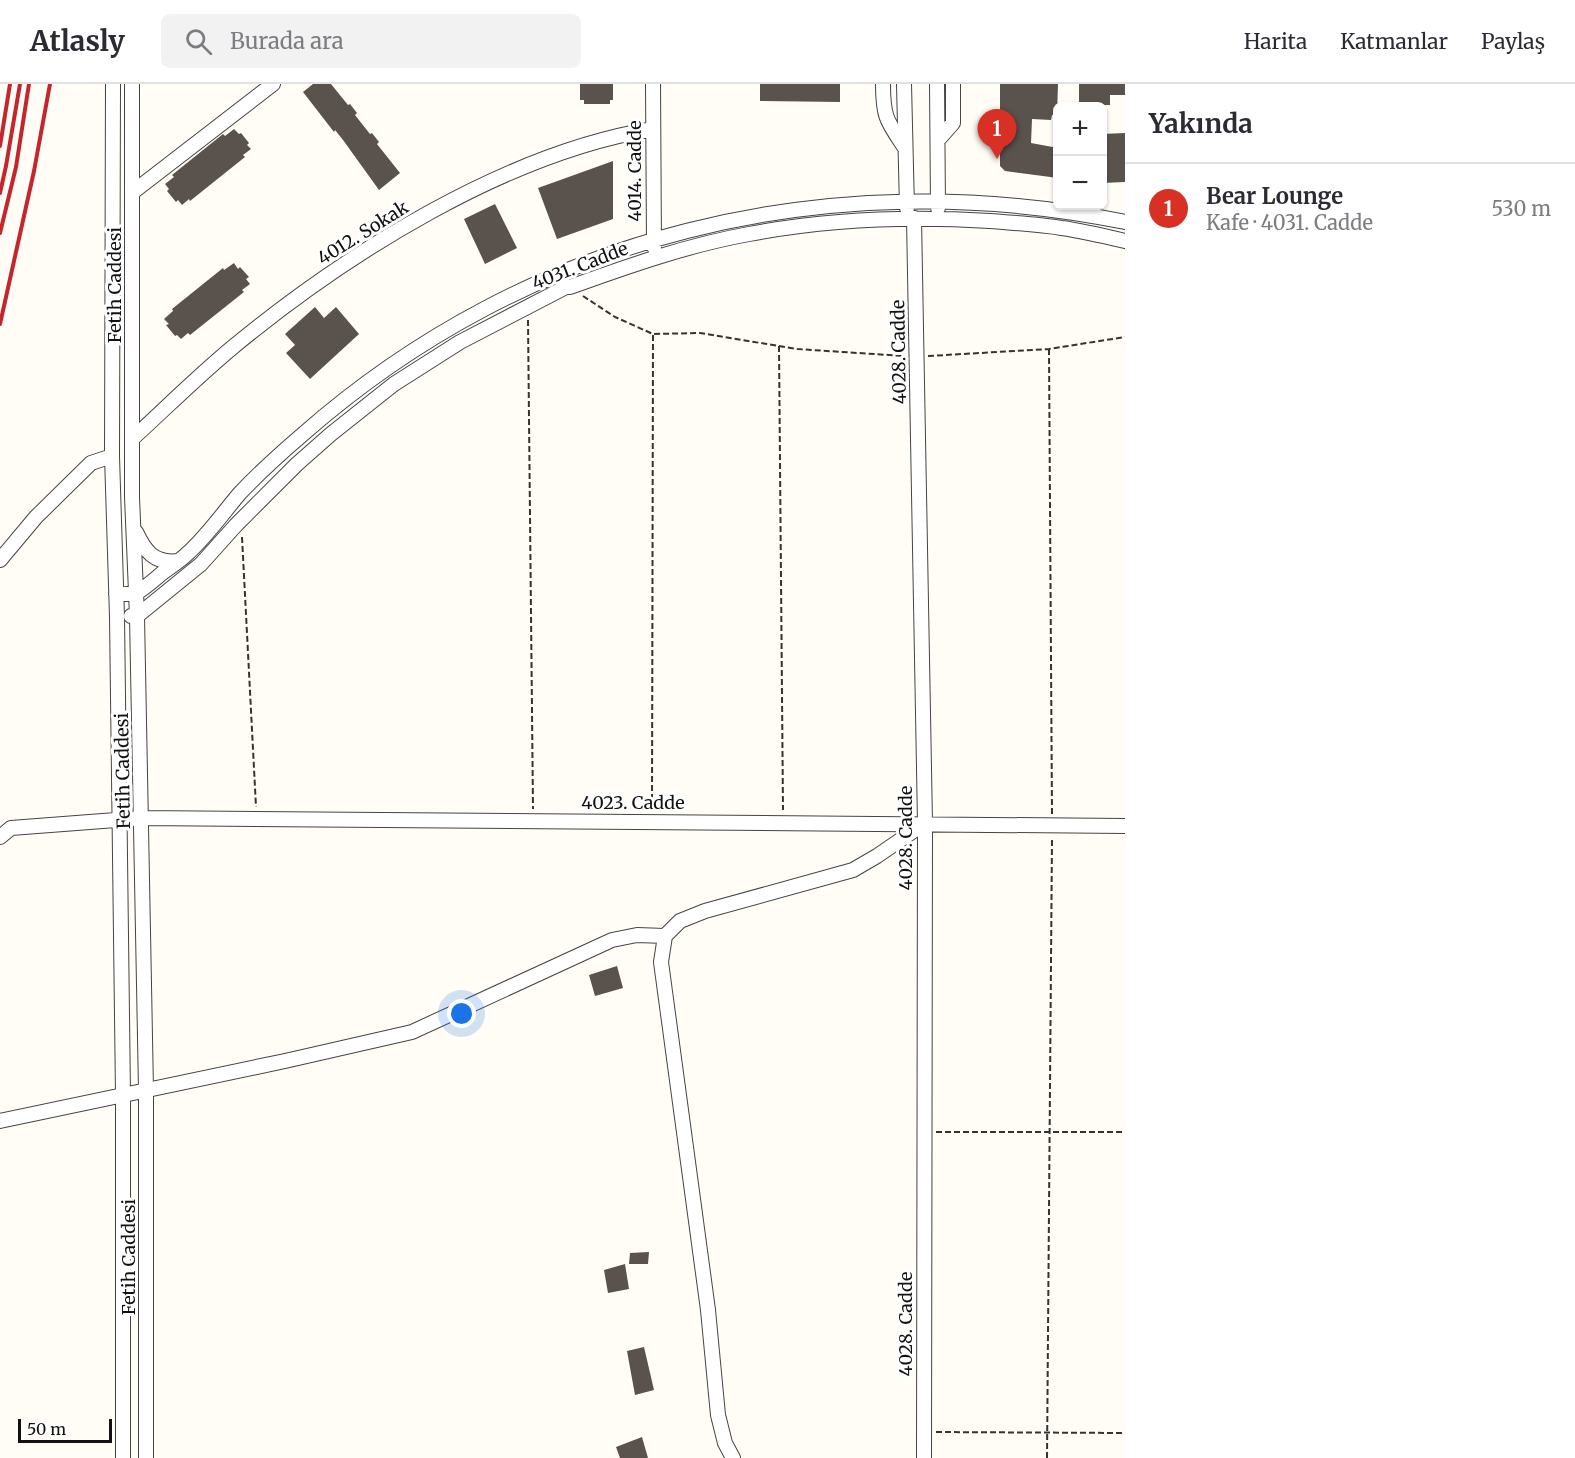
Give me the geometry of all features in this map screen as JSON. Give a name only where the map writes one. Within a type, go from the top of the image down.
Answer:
[{"type":"street","name":"Fetih Caddesi","points":[[112,84],[112,456],[120,819],[123,1458]]},
{"type":"street","name":"Fetih Caddesi","points":[[132,84],[132,438],[142,818],[146,1090],[146,1458]]},
{"type":"street","points":[[133,192],[273,84]]},
{"type":"street","name":"4014. Cadde","points":[[654,84],[653,240],[656,257]]},
{"type":"street","points":[[883,84],[886,120],[905,148]]},
{"type":"street","name":"4028. Cadde","points":[[904,84],[906,200],[911,218],[917,357],[925,823],[924,1458]]},
{"type":"street","points":[[937,84],[939,219]]},
{"type":"street","points":[[938,140],[953,123],[953,84]]},
{"type":"street","name":"4012. Sokak","points":[[132,438],[234,346],[315,285],[381,240],[445,204],[538,162],[604,139],[653,129]]},
{"type":"street","name":"4031. Cadde","points":[[136,593],[188,553],[242,491],[302,435],[391,366],[485,309],[569,269],[653,240],[727,222],[795,209],[851,203],[906,200],[992,203],[1047,208],[1125,222]]},
{"type":"street","name":"4031. Cadde","points":[[137,616],[201,564],[236,525],[314,449],[394,384],[460,342],[566,287],[656,257],[748,234],[787,228],[911,218],[939,219],[1061,227],[1125,241]]},
{"type":"street","points":[[0,560],[36,517],[91,463],[112,456]]},
{"type":"street","points":[[135,530],[149,553],[168,562],[178,561]]},
{"type":"street","points":[[116,594],[136,593]]},
{"type":"street","points":[[117,617],[137,616]]},
{"type":"street","name":"4023. Cadde","points":[[0,837],[11,828],[142,818],[1125,826]]},
{"type":"street","points":[[733,1458],[725,1443],[718,1415],[708,1310],[661,962],[665,936],[680,921],[705,911],[853,870],[925,823]]},
{"type":"street","points":[[0,1121],[412,1032],[612,940],[637,935],[665,936]]},
{"type":"path","points":[[570,287],[615,317],[653,334],[700,333],[797,350],[917,357],[1049,349],[1125,337]]},
{"type":"path","points":[[528,306],[533,821]]},
{"type":"path","points":[[652,821],[653,334]]},
{"type":"path","points":[[779,346],[783,822]]},
{"type":"path","points":[[1047,1458],[1052,825],[1049,349]]},
{"type":"path","points":[[236,525],[242,532],[256,819]]},
{"type":"path","points":[[925,1132],[1125,1132]]},
{"type":"path","points":[[924,1432],[1125,1433]]},
{"type":"building","points":[[313,84],[331,84],[357,113],[355,115],[379,142],[377,144],[400,173],[379,190],[343,140],[303,92]]},
{"type":"building","points":[[580,84],[613,84],[613,100],[610,100],[610,104],[584,104],[584,100],[580,100]]},
{"type":"building","points":[[760,84],[840,84],[840,102],[760,101]]},
{"type":"building","points":[[1000,84],[1058,84],[1057,102],[1053,102],[1051,120],[1032,119],[1031,143],[1053,147],[1053,177],[1005,171],[1000,166]]},
{"type":"building","points":[[1079,84],[1125,84],[1125,95],[1110,95],[1110,105],[1107,105],[1107,102],[1079,102]]},
{"type":"building","points":[[234,129],[239,134],[241,133],[249,143],[247,145],[251,149],[243,155],[245,157],[190,201],[189,199],[182,205],[178,200],[176,202],[167,191],[169,189],[165,184],[174,177],[172,175],[223,134],[225,136]]},
{"type":"building","points":[[1125,133],[1125,182],[1107,183],[1107,134]]},
{"type":"building","points":[[613,161],[613,219],[557,239],[538,188]]},
{"type":"building","points":[[495,204],[517,248],[485,264],[464,219]]},
{"type":"building","points":[[234,263],[249,277],[246,279],[250,284],[242,290],[244,292],[190,335],[188,333],[181,339],[175,336],[164,319],[173,311],[172,309],[223,268],[224,270]]},
{"type":"building","points":[[315,307],[324,318],[336,307],[359,334],[310,379],[286,353],[295,345],[285,334]]},
{"type":"building","points":[[617,966],[623,988],[595,996],[589,975]]},
{"type":"building","points":[[649,1252],[648,1264],[629,1264],[630,1253]]},
{"type":"building","points":[[625,1264],[629,1289],[608,1293],[604,1270]]},
{"type":"building","points":[[644,1347],[654,1390],[635,1395],[627,1351]]},
{"type":"building","points":[[642,1437],[648,1458],[620,1458],[616,1447]]},
{"type":"railway","points":[[0,146],[10,84]]},
{"type":"railway","points":[[0,193],[20,84]]},
{"type":"railway","points":[[0,233],[16,167],[29,84]]},
{"type":"railway","points":[[0,324],[34,171],[50,84]]},
{"type":"place","name":"Bear Lounge","points":[[997,159]]}]
